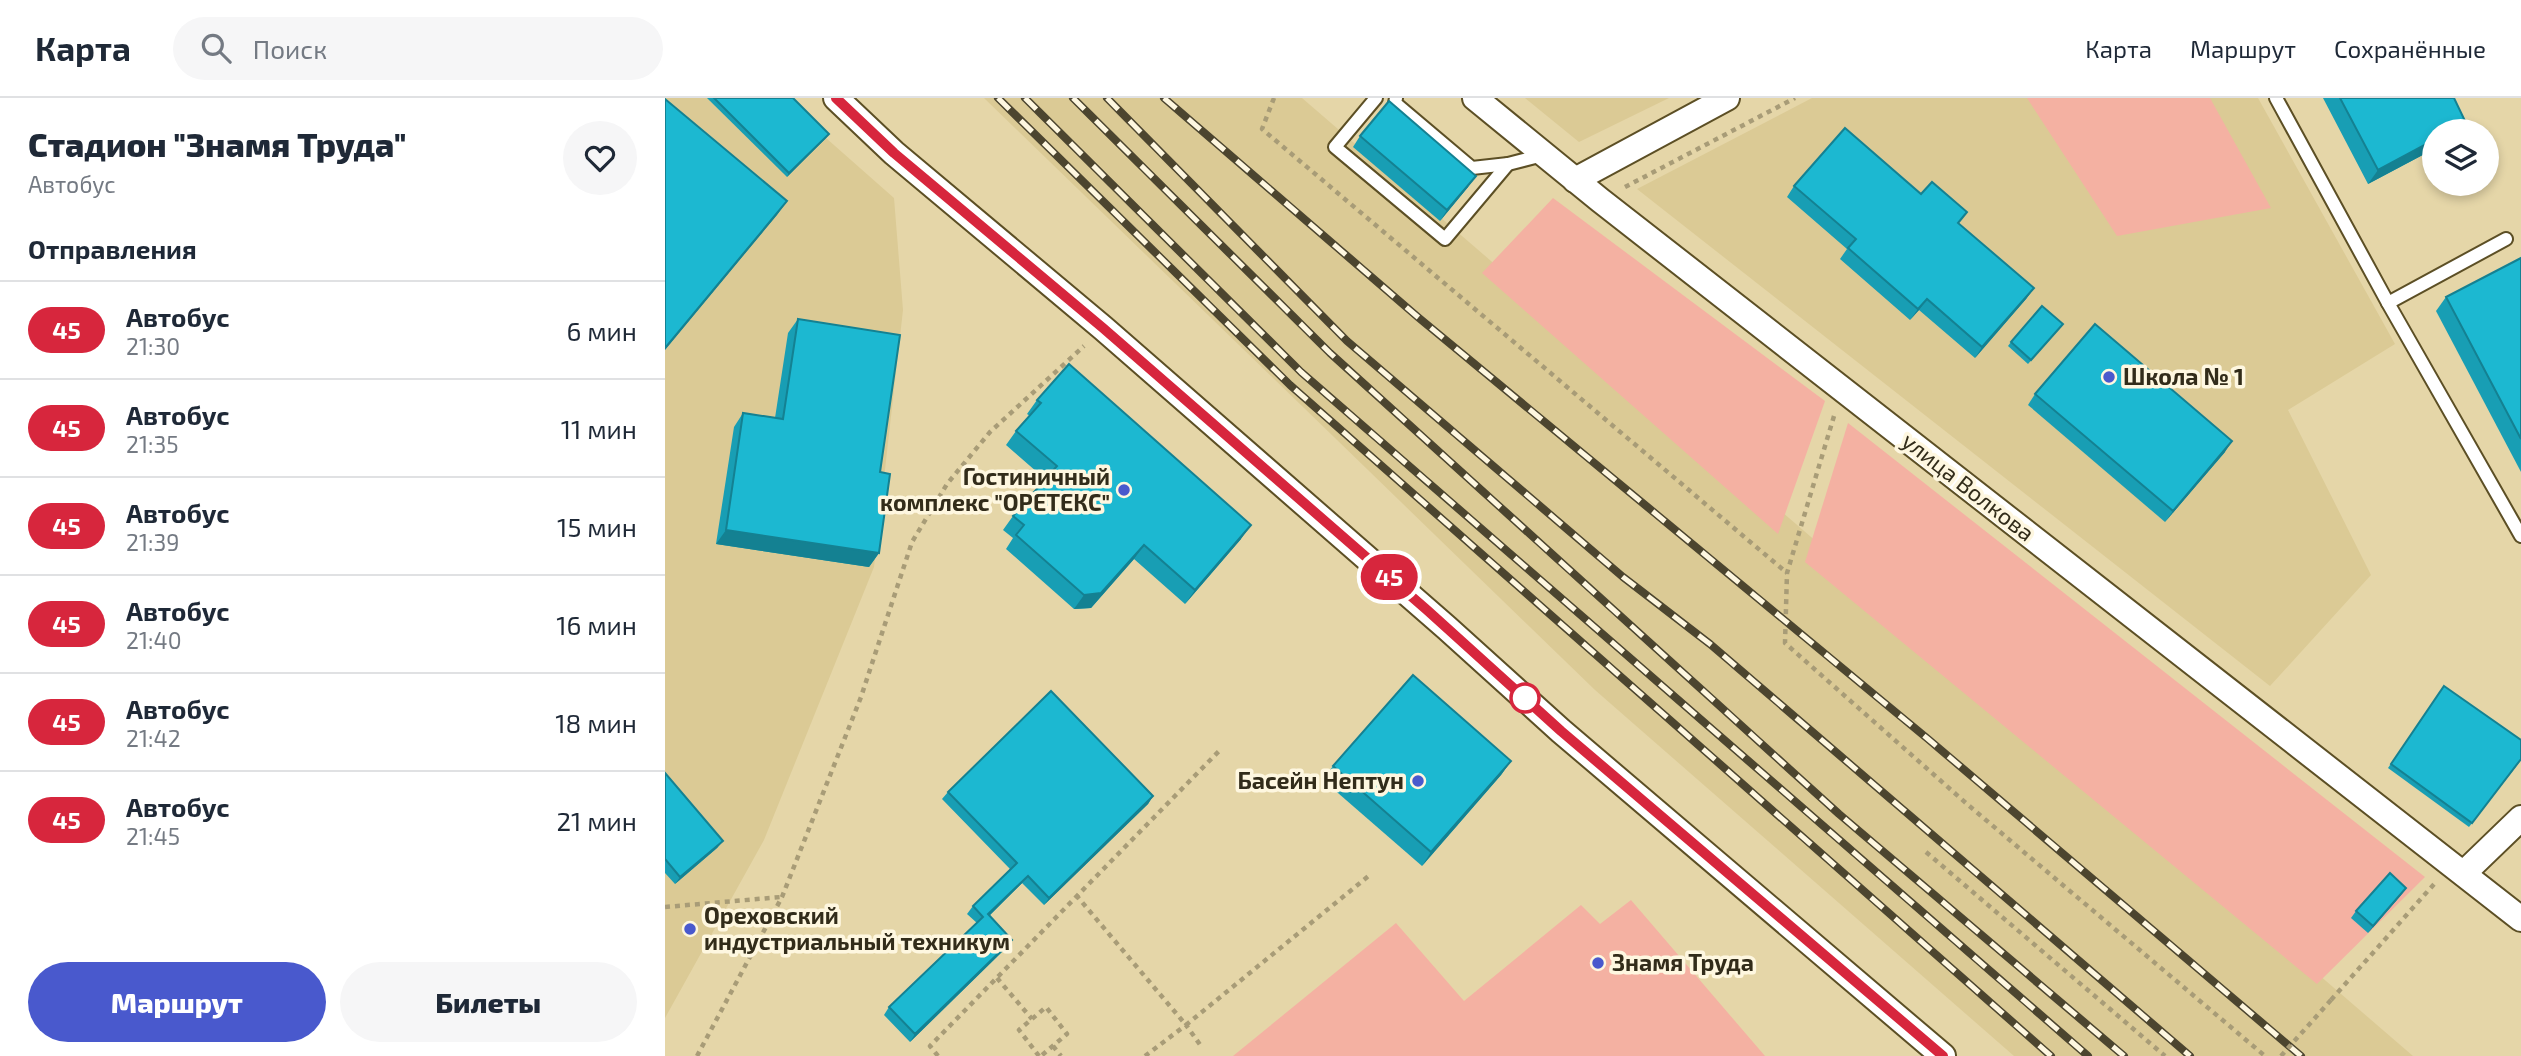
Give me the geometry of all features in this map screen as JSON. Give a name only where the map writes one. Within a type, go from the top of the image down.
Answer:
[{"type":"street","points":[[836,98],[894,153],[1103,328],[1437,618],[1561,731],[1943,1056]]},
{"type":"street","name":"улица Волкова","points":[[1475,98],[1543,155],[2453,874],[2521,919]]},
{"type":"street","points":[[1575,180],[1727,98]]},
{"type":"street","points":[[2453,874],[2521,818]]},
{"type":"lane","points":[[1376,98],[1335,147],[1360,160],[1420,211],[1445,239],[1508,164]]},
{"type":"lane","points":[[2276,98],[2388,303],[2521,536]]},
{"type":"lane","points":[[1393,122],[1399,104],[1472,168],[1508,164],[1543,155]]},
{"type":"lane","points":[[1412,139],[1423,126]]},
{"type":"lane","points":[[1434,158],[1445,145]]},
{"type":"lane","points":[[1452,173],[1463,160]]},
{"type":"lane","points":[[2388,303],[2506,239]]},
{"type":"path","points":[[1274,98],[1262,129],[1787,573]]},
{"type":"path","points":[[1600,200],[1795,98]]},
{"type":"path","points":[[697,1056],[782,897],[861,697],[912,542],[947,484],[990,432],[1103,328]]},
{"type":"path","points":[[1842,389],[1787,573],[1785,643],[1967,804],[2265,1056]]},
{"type":"path","points":[[938,1056],[930,1046],[1220,750]]},
{"type":"path","points":[[1926,852],[2165,1056]]},
{"type":"path","points":[[1145,1056],[1371,874]]},
{"type":"path","points":[[2281,1056],[2331,1000],[2453,874]]},
{"type":"path","points":[[1076,895],[1202,1046]]},
{"type":"path","points":[[665,907],[782,897]]},
{"type":"path","points":[[997,978],[1032,1019]]},
{"type":"path","points":[[1045,1007],[1067,1034],[1053,1046],[1040,1056],[1019,1030],[1045,1007]]},
{"type":"path","points":[[1053,1046],[1061,1056]]},
{"type":"shaded area","points":[[665,98],[787,98],[826,138],[894,198],[903,310],[874,567],[764,840],[665,1018]]},
{"type":"shaded area","points":[[984,98],[1302,98],[2413,1056],[2014,1056],[1595,690]]},
{"type":"shaded area","points":[[1525,98],[1669,98],[1579,142]]},
{"type":"shaded area","name":"Школа № 1","points":[[1812,98],[2258,98],[2395,344],[2288,410],[2371,575],[2270,686],[1637,189]]},
{"type":"shaded area","points":[[2027,98],[2210,98],[2271,208],[2117,236]]},
{"type":"shaded area","points":[[1553,198],[1825,401],[1778,534],[1482,273]]},
{"type":"shaded area","points":[[1848,423],[2425,877],[2317,984],[1805,562]]},
{"type":"shaded area","name":"Знамя Труда","points":[[1631,900],[1765,1056],[1233,1056],[1396,923],[1464,1001],[1581,905],[1600,924]]},
{"type":"building","points":[[714,98],[793,98],[829,134],[789,173]]},
{"type":"building","points":[[2340,98],[2454,98],[2464,119],[2422,119],[2422,146],[2378,170]]},
{"type":"building","points":[[665,99],[787,201],[665,348]]},
{"type":"building","points":[[1389,101],[1476,176],[1447,210],[1360,136]]},
{"type":"building","points":[[1845,128],[1921,194],[1932,182],[1967,212],[1958,223],[2034,288],[1982,347],[1927,299],[1918,309],[1848,248],[1856,239],[1794,186]]},
{"type":"building","points":[[2521,258],[2521,439],[2446,297]]},
{"type":"building","points":[[2042,306],[2063,324],[2031,360],[2011,342]]},
{"type":"building","points":[[798,319],[900,335],[880,472],[890,474],[879,553],[726,530],[743,413],[783,419]]},
{"type":"building","points":[[2095,324],[2232,441],[2173,511],[2035,394]]},
{"type":"building","points":[[1069,364],[1251,525],[1195,590],[1144,545],[1101,593],[1084,595],[1016,535],[1024,525],[1013,516],[1057,466],[1016,431],[1041,403],[1037,400]]},
{"type":"building","points":[[1413,675],[1511,761],[1431,852],[1333,766]]},
{"type":"building","points":[[2444,686],[2521,740],[2521,759],[2472,823],[2391,764]]},
{"type":"building","points":[[1051,691],[1153,796],[1049,898],[1028,876],[988,914],[1012,940],[915,1034],[889,1007],[983,917],[973,906],[1017,863],[948,792]]},
{"type":"building","points":[[665,773],[723,841],[680,877],[665,859]]},
{"type":"building","points":[[2390,873],[2406,888],[2373,926],[2356,911]]},
{"type":"railway","points":[[998,98],[1290,385],[2051,1056]]},
{"type":"railway","points":[[1025,98],[1301,372],[2088,1056]]},
{"type":"railway","points":[[1073,98],[1330,353],[1839,814],[2124,1056]]},
{"type":"railway","points":[[1107,98],[1347,341],[1623,577],[1710,644],[2190,1056]]},
{"type":"railway","points":[[1164,98],[1419,318],[1928,739],[2301,1056]]},
{"type":"bus line","name":"45","points":[[836,98],[894,153],[1103,328],[1427,610],[1561,731],[1943,1056]]},
{"type":"place","name":"Школа № 1","points":[[2109,377]]},
{"type":"place","name":"Гостиничный комплекс \"ОРЕТЕКС\"","points":[[1124,490]]},
{"type":"place","name":"Басейн Нептун","points":[[1418,781]]},
{"type":"place","name":"Ореховский индустриальный техникум","points":[[690,929]]},
{"type":"place","name":"Знамя Труда","points":[[1598,963]]}]
